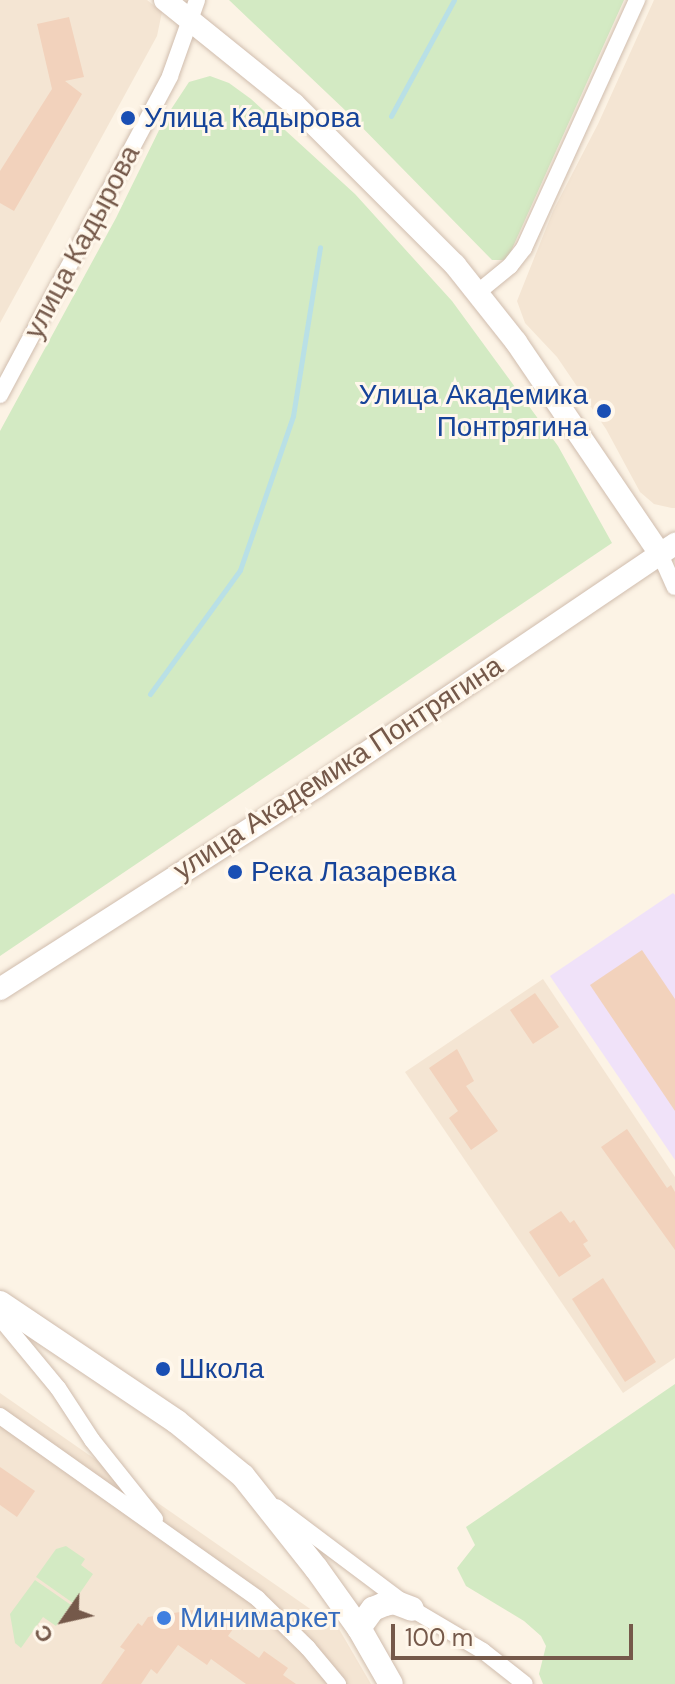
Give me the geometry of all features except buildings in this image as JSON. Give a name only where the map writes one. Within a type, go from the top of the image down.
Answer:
[{"type":"main road","points":[[0,1303],[177,1422],[243,1476],[359,1628],[391,1684]]},
{"type":"main road","points":[[359,1628],[373,1609],[385,1604],[394,1602],[412,1609]]},
{"type":"street","points":[[165,0],[194,9],[408,216],[477,293],[668,549],[675,587]]},
{"type":"street","points":[[477,293],[510,266],[524,248],[637,0]]},
{"type":"street","name":"улица Кадырова","points":[[0,395],[170,76],[194,9]]},
{"type":"street","name":"улица Академика Понтрягина","points":[[0,989],[316,787],[668,549]]},
{"type":"street","points":[[0,1318],[58,1388],[92,1440],[167,1535]]},
{"type":"street","points":[[0,1416],[265,1605],[338,1684]]},
{"type":"street","points":[[69,1465],[82,1468],[93,1458],[92,1440]]},
{"type":"street","points":[[259,1494],[412,1609],[483,1651],[525,1684]]},
{"type":"shaded area","points":[[0,0],[147,0],[162,12],[157,36],[0,323]]},
{"type":"shaded area","points":[[654,0],[675,0],[675,508],[654,504],[640,492],[606,429],[557,357],[525,323],[517,301],[553,211],[598,124]]},
{"type":"shaded area","points":[[673,893],[675,895],[675,1160],[550,976]]},
{"type":"shaded area","points":[[543,979],[675,1177],[675,1358],[623,1393],[405,1072]]},
{"type":"shaded area","points":[[0,1393],[339,1629],[371,1684],[0,1684]]},
{"type":"green space","points":[[229,0],[624,0],[507,260],[492,260],[347,112]]},
{"type":"green space","points":[[210,76],[229,83],[251,99],[355,194],[452,301],[558,446],[612,543],[0,956],[0,431],[116,218],[164,120],[189,82]]},
{"type":"green space","points":[[675,1384],[675,1684],[543,1684],[539,1674],[546,1646],[541,1636],[524,1621],[466,1586],[457,1568],[475,1545],[466,1527]]},
{"type":"green space","points":[[66,1546],[85,1559],[81,1565],[93,1574],[73,1603],[36,1577],[56,1549]]},
{"type":"green space","points":[[35,1580],[71,1605],[56,1626],[43,1617],[21,1648],[15,1643],[10,1614]]},
{"type":"waterway","points":[[391,116],[454,0]]},
{"type":"waterway","points":[[150,694],[240,570],[293,416],[320,247]]},
{"type":"place","name":"Улица Кадырова","points":[[128,118]]},
{"type":"place","name":"Улица Академика Понтрягина","points":[[604,411]]},
{"type":"place","name":"Река Лазаревка","points":[[235,872]]},
{"type":"place","name":"Школа","points":[[163,1369]]},
{"type":"place","name":"Минимаркет","points":[[164,1618]]}]
